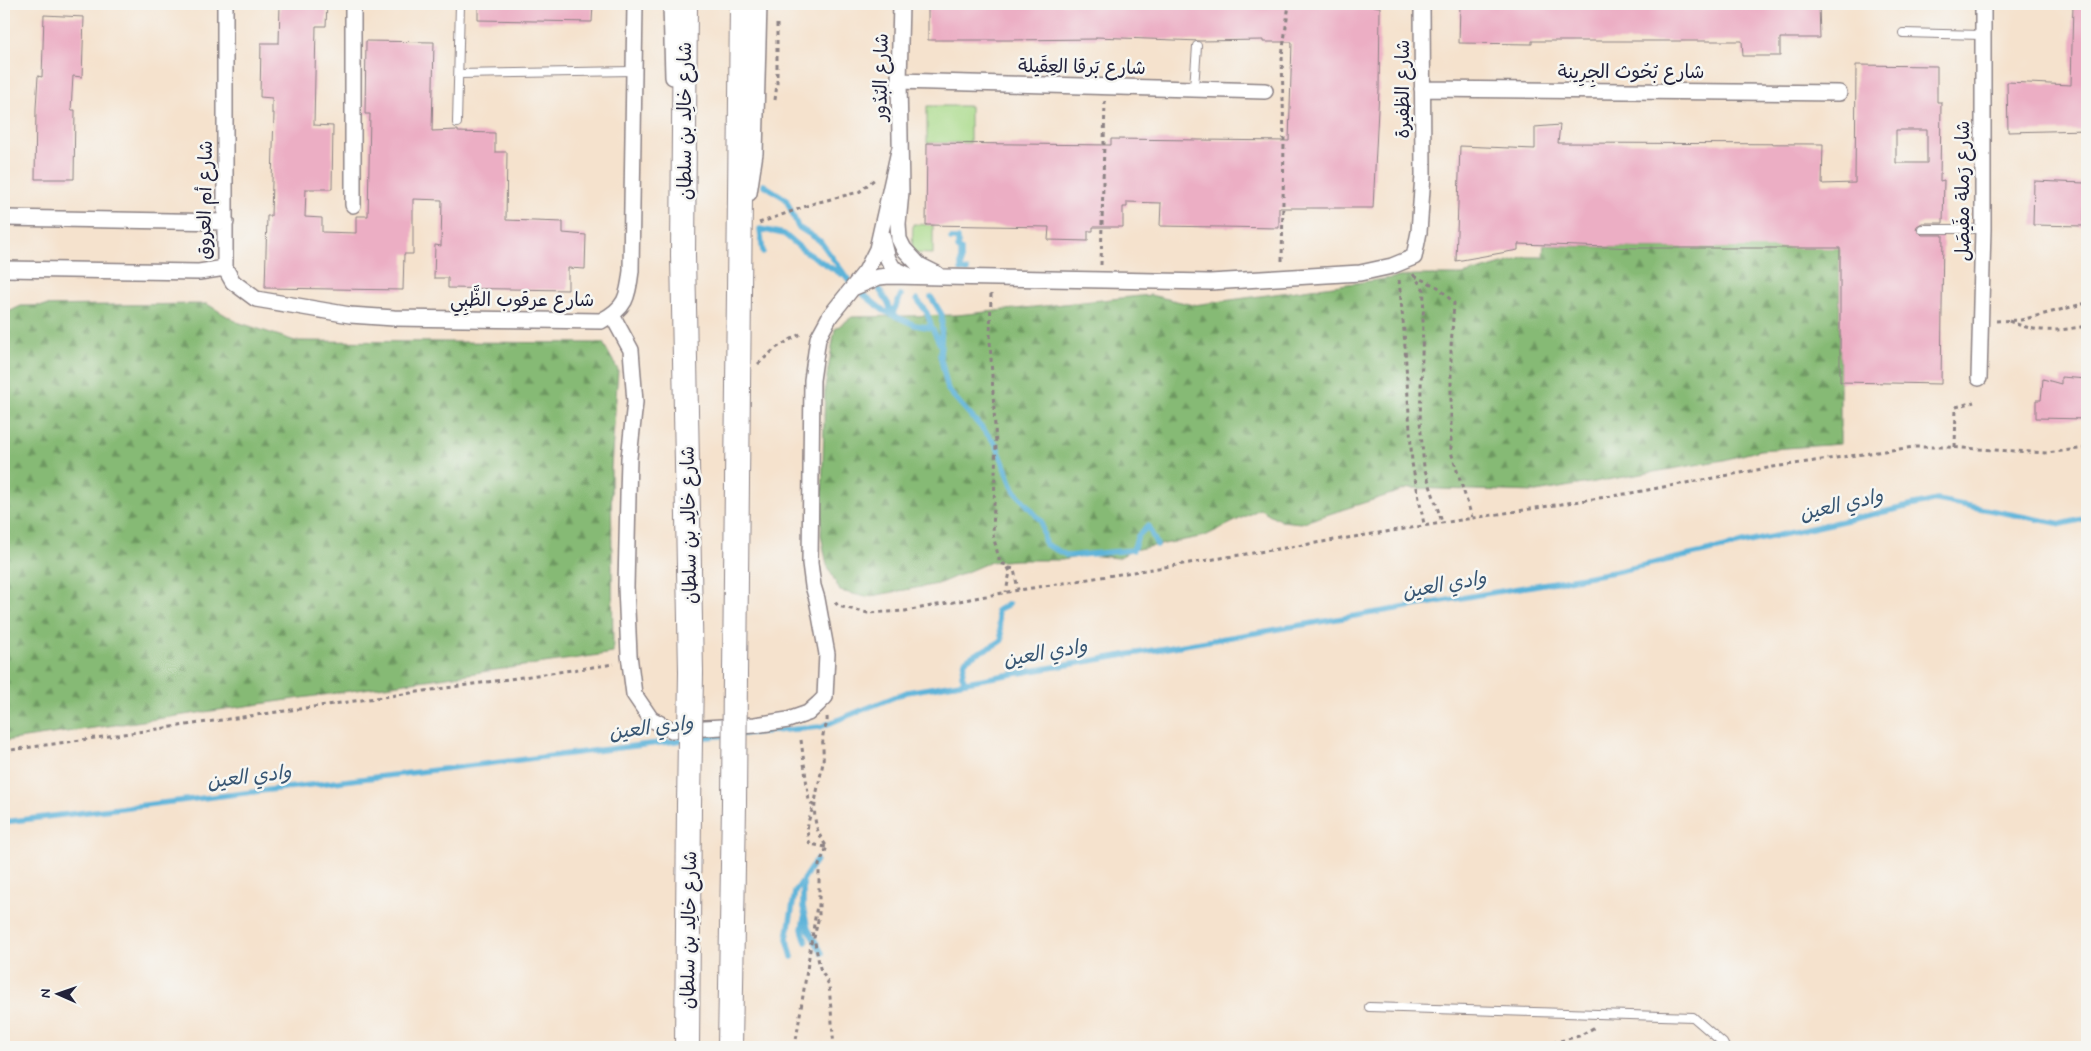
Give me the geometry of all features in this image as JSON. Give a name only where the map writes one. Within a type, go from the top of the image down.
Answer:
[{"type":"main road","name":"شارع خالِد بن سلطان","points":[[685,4],[683,255],[691,672],[687,1047]]},
{"type":"main road","points":[[730,1047],[742,4]]},
{"type":"street","name":"شارع أم العروق","points":[[4,268],[199,272],[225,268],[226,4]]},
{"type":"street","points":[[353,4],[353,205]]},
{"type":"street","name":"شارع عرقوب الظَّبِي","points":[[225,268],[233,282],[256,299],[350,315],[404,318],[601,321],[612,316],[623,306],[629,292],[631,270],[635,4]]},
{"type":"street","points":[[671,4],[675,191],[683,255]]},
{"type":"street","points":[[739,259],[755,153],[759,4]]},
{"type":"street","name":"شارع البُدُور","points":[[899,151],[901,4]]},
{"type":"street","name":"شارع الظفيرة","points":[[1392,266],[1414,257],[1419,232],[1423,175],[1422,4]]},
{"type":"street","name":"شارع رَملة مفَيصَل","points":[[1979,378],[1983,228],[1983,4]]},
{"type":"street","name":"شارع بَرقا العِقَيلة","points":[[899,81],[1265,91]]},
{"type":"street","name":"شارع بُحُوث الجِرِينة","points":[[1422,89],[1839,93]]},
{"type":"street","points":[[612,316],[631,350],[635,402],[629,458],[626,587],[629,655],[634,694],[650,719],[672,730],[755,725],[788,720],[808,712],[825,697],[827,654],[810,563],[812,380],[818,338],[830,316],[866,271],[877,249],[899,151]]},
{"type":"street","points":[[899,151],[901,192],[898,224],[899,239],[904,249],[919,265],[944,276]]},
{"type":"street","points":[[4,218],[226,222]]},
{"type":"street","points":[[882,227],[882,241],[893,268],[910,276]]},
{"type":"street","points":[[854,287],[879,277],[944,276],[1210,282],[1360,273],[1392,266]]},
{"type":"lane","points":[[456,123],[460,4]]},
{"type":"lane","points":[[1903,33],[1982,35]]},
{"type":"lane","points":[[1194,88],[1197,46]]},
{"type":"lane","points":[[459,74],[633,71]]},
{"type":"lane","points":[[1922,229],[1983,228]]},
{"type":"lane","points":[[1370,1007],[1693,1017],[1725,1047]]},
{"type":"path","points":[[1281,279],[1284,232],[1282,56],[1289,4]]},
{"type":"path","points":[[1100,280],[1106,86]]},
{"type":"path","points":[[756,224],[815,203],[859,192],[883,174],[899,151]]},
{"type":"path","points":[[1392,266],[1409,270],[1424,290],[1420,421],[1424,467],[1442,522]]},
{"type":"path","points":[[1392,266],[1398,277],[1404,331],[1412,463],[1424,524]]},
{"type":"path","points":[[1414,275],[1438,287],[1454,303],[1450,347],[1451,452],[1472,517]]},
{"type":"path","points":[[990,278],[990,341],[996,444],[993,535],[1000,563],[1007,565],[1010,572],[1006,592]]},
{"type":"path","points":[[1980,322],[2021,320],[2087,303]]},
{"type":"path","points":[[2009,321],[2030,330],[2054,331],[2087,326]]},
{"type":"path","points":[[754,368],[776,348],[808,329]]},
{"type":"path","points":[[1955,447],[1956,407],[1974,402]]},
{"type":"path","points":[[833,599],[838,606],[868,613],[905,611],[1018,590],[1424,524],[1631,493],[1773,467],[1884,450],[1914,447],[1955,447],[2047,453],[2087,448]]},
{"type":"path","points":[[1008,568],[1014,569],[1018,590]]},
{"type":"path","points":[[4,751],[615,664]]},
{"type":"path","points":[[825,697],[828,724],[823,735],[823,762],[814,806],[808,822],[807,837],[810,844],[827,847]]},
{"type":"path","points":[[801,740],[809,801],[814,806],[816,826],[820,837],[827,847]]},
{"type":"path","points":[[827,847],[819,866],[819,916],[814,938],[820,968],[829,986],[834,1047]]},
{"type":"path","points":[[795,1047],[818,897]]},
{"type":"path","points":[[1537,1047],[1579,1036],[1616,1015]]},
{"type":"green space","points":[[927,106],[970,106],[970,143],[927,143]]},
{"type":"green space","points":[[913,224],[933,225],[933,254],[912,253]]},
{"type":"green space","points":[[1544,245],[1639,248],[1840,247],[1840,444],[1760,450],[1724,460],[1536,492],[1410,488],[1301,523],[1281,521],[1260,509],[1205,536],[1133,550],[1118,558],[1089,555],[1062,560],[990,562],[938,584],[866,597],[840,591],[827,565],[821,535],[825,388],[835,329],[852,317],[957,315],[1150,295],[1194,305],[1414,275],[1463,275],[1527,257],[1543,257]]},
{"type":"green space","points":[[207,304],[237,322],[295,341],[603,343],[618,370],[611,467],[613,653],[4,741],[4,314],[21,306]]},
{"type":"building","points":[[280,4],[327,4],[326,26],[316,26],[314,125],[333,126],[332,189],[306,189],[305,217],[322,218],[322,232],[356,233],[356,216],[368,216],[370,114],[365,114],[366,41],[434,42],[432,131],[458,130],[458,132],[495,133],[495,152],[507,152],[506,220],[563,222],[563,233],[586,235],[585,269],[568,268],[568,290],[448,288],[448,278],[434,278],[435,245],[441,246],[442,200],[413,199],[413,254],[404,254],[403,290],[265,288],[267,216],[271,216],[274,113],[272,113],[272,98],[260,97],[261,43],[279,43]]},
{"type":"building","points":[[478,4],[593,4],[592,22],[478,20]]},
{"type":"building","points":[[928,4],[1284,4],[1284,6],[1354,4],[1380,7],[1379,90],[1373,208],[1279,208],[1279,228],[1160,226],[1161,203],[1127,202],[1127,207],[1123,207],[1123,227],[1093,227],[1093,231],[1088,231],[1088,241],[1048,240],[1049,227],[926,225],[927,143],[1111,145],[1111,139],[1289,141],[1292,42],[1096,37],[1096,39],[928,40]]},
{"type":"building","points":[[1460,4],[1819,4],[1820,38],[1780,38],[1780,56],[1743,56],[1742,41],[1532,41],[1532,44],[1459,43]]},
{"type":"building","points":[[2073,4],[2087,4],[2087,130],[2008,132],[2007,82],[2071,85]]},
{"type":"building","points":[[44,15],[84,17],[82,77],[73,76],[71,110],[75,110],[74,179],[35,179],[36,108],[38,76],[42,77]]},
{"type":"building","points":[[1856,65],[1937,66],[1937,102],[1941,102],[1940,181],[1944,180],[1943,223],[1922,223],[1916,229],[1922,235],[1943,235],[1941,384],[1840,382],[1840,248],[1639,248],[1518,244],[1518,250],[1456,261],[1460,146],[1535,149],[1535,127],[1560,125],[1558,143],[1823,144],[1822,184],[1855,183]],"holes":[[[1896,130],[1927,130],[1927,163],[1896,163]]]},
{"type":"building","points":[[2034,181],[2085,183],[2084,226],[2033,225]]},
{"type":"building","points":[[2061,377],[2087,379],[2087,419],[2036,418],[2036,400],[2041,400],[2043,379],[2061,384]]},
{"type":"waterway","points":[[764,185],[786,199],[798,227],[820,241],[854,287],[884,311],[915,325],[932,328],[941,346],[940,355],[948,390],[996,444],[1014,490],[1041,521],[1045,544],[1068,556],[1133,550],[1138,536],[1148,526],[1157,545]]},
{"type":"waterway","points":[[763,252],[760,229],[784,234],[803,250],[841,274]]},
{"type":"waterway","points":[[951,239],[958,239],[958,248],[961,250],[961,270],[967,271]]},
{"type":"waterway","points":[[879,289],[889,305],[892,315]]},
{"type":"waterway","points":[[892,315],[901,295]]},
{"type":"waterway","points":[[931,297],[942,315],[941,344]]},
{"type":"waterway","points":[[917,299],[927,313],[932,328]]},
{"type":"waterway","name":"وادي العين","points":[[740,734],[820,727],[907,692],[1614,572],[1937,500],[2062,524],[2087,518]]},
{"type":"waterway","points":[[965,682],[962,675],[965,661],[1002,640],[997,610],[1009,604]]},
{"type":"waterway","name":"وادي العين","points":[[695,738],[729,735]]},
{"type":"waterway","name":"وادي العين","points":[[4,822],[684,740]]},
{"type":"waterway","points":[[792,957],[787,938],[795,892],[816,860]]},
{"type":"waterway","points":[[803,883],[803,907],[808,929],[822,953]]},
{"type":"waterway","points":[[804,918],[802,929],[806,942]]}]
